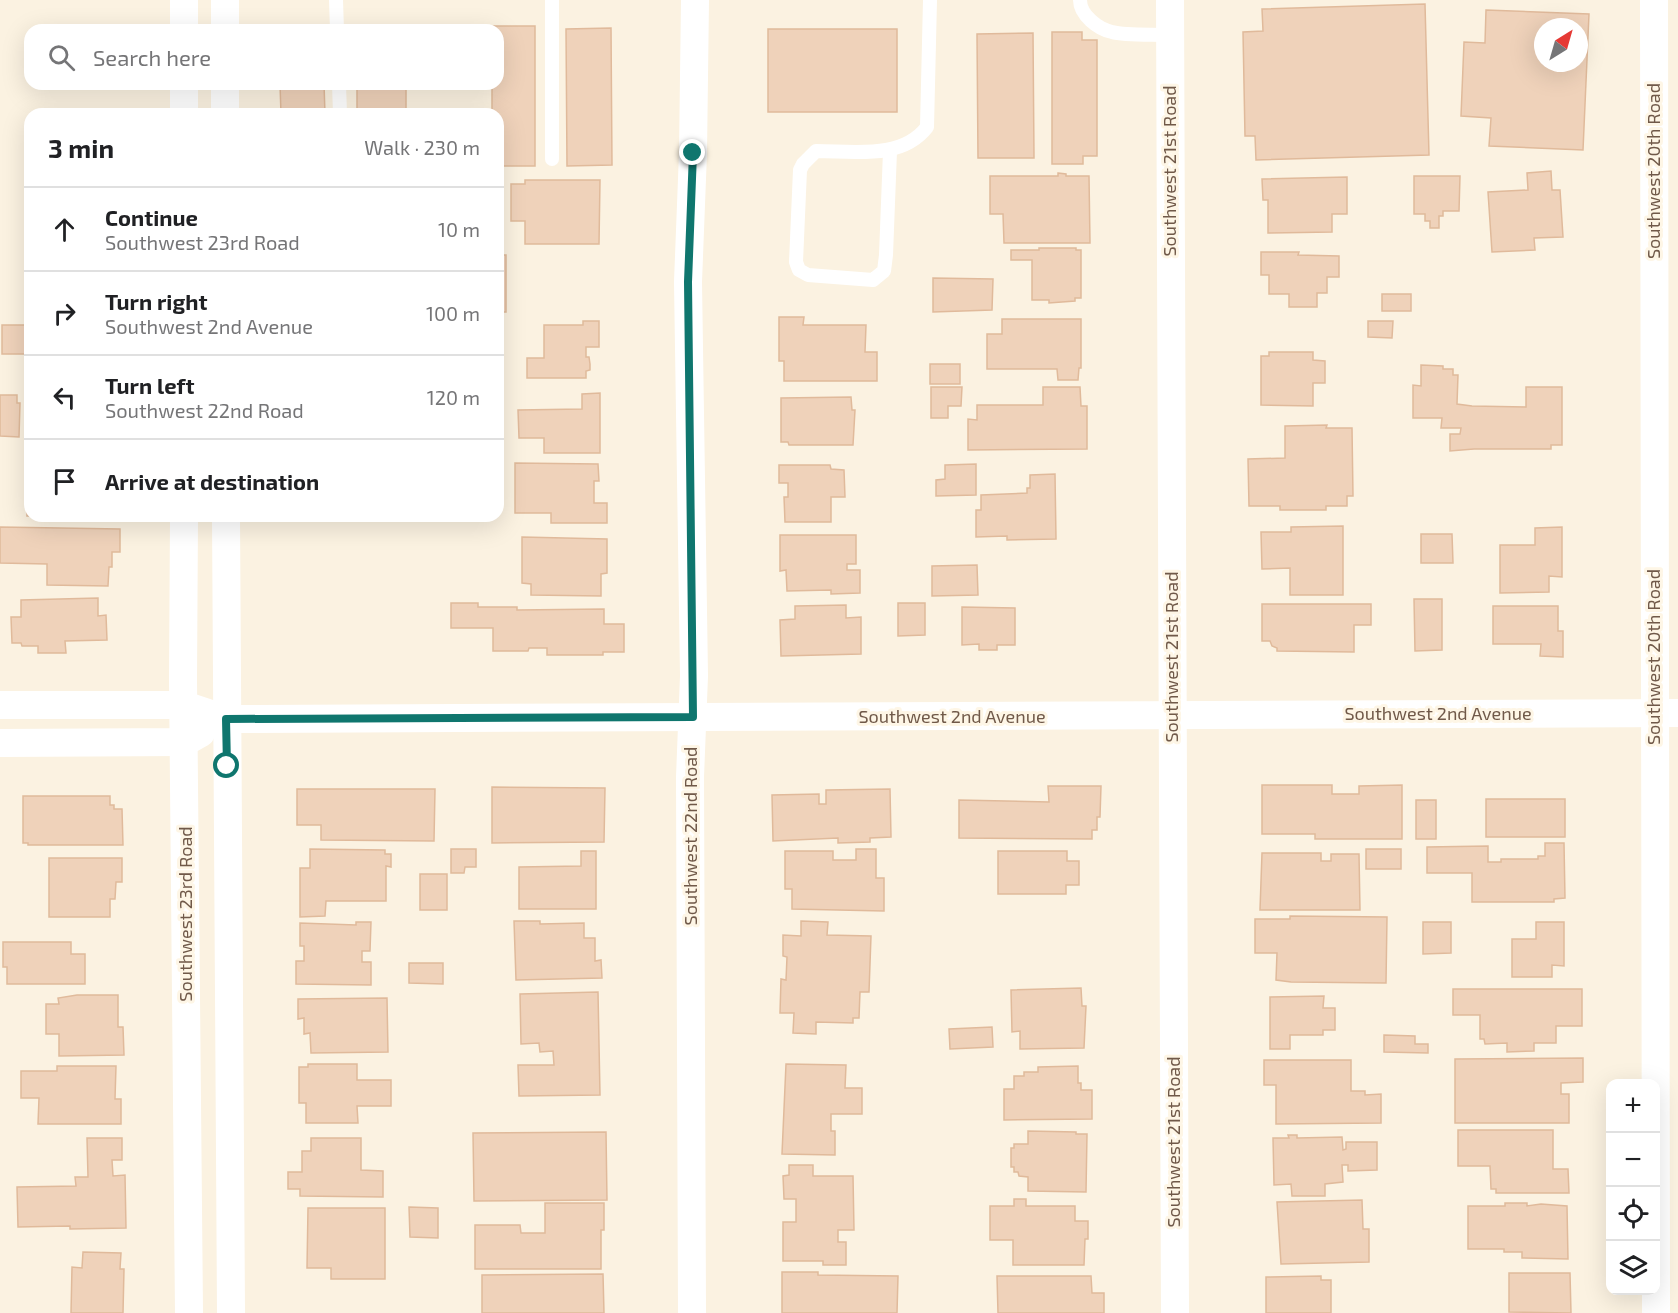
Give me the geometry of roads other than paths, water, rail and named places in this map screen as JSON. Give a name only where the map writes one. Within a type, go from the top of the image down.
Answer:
[{"type":"street","points":[[184,0],[184,24]]},
{"type":"street","points":[[225,0],[225,24]]},
{"type":"street","name":"Southwest 22nd Road","points":[[692,1313],[690,777],[693,717],[688,282],[695,0]]},
{"type":"street","name":"Southwest 21st Road","points":[[1170,0],[1175,1313]]},
{"type":"street","name":"Southwest 20th Road","points":[[1654,0],[1666,713],[1656,1313]]},
{"type":"street","points":[[184,90],[184,108]]},
{"type":"street","points":[[225,90],[225,108]]},
{"type":"street","name":"Southwest 23rd Road","points":[[184,522],[189,1313]]},
{"type":"street","points":[[226,522],[231,1313]]},
{"type":"street","name":"Southwest 2nd Avenue","points":[[0,705],[184,705],[226,719],[1666,713]]},
{"type":"street","name":"Southwest 2nd Avenue","points":[[0,743],[185,742],[226,719]]},
{"type":"lane","points":[[336,0],[337,24]]},
{"type":"lane","points":[[552,0],[552,159]]},
{"type":"lane","points":[[890,151],[884,271],[873,280],[808,275],[799,270],[796,262],[800,170],[803,164],[816,151],[890,151],[912,143],[927,127],[930,0]]},
{"type":"lane","points":[[1080,0],[1083,13],[1111,32],[1170,35]]},
{"type":"lane","points":[[339,90],[340,108]]}]
